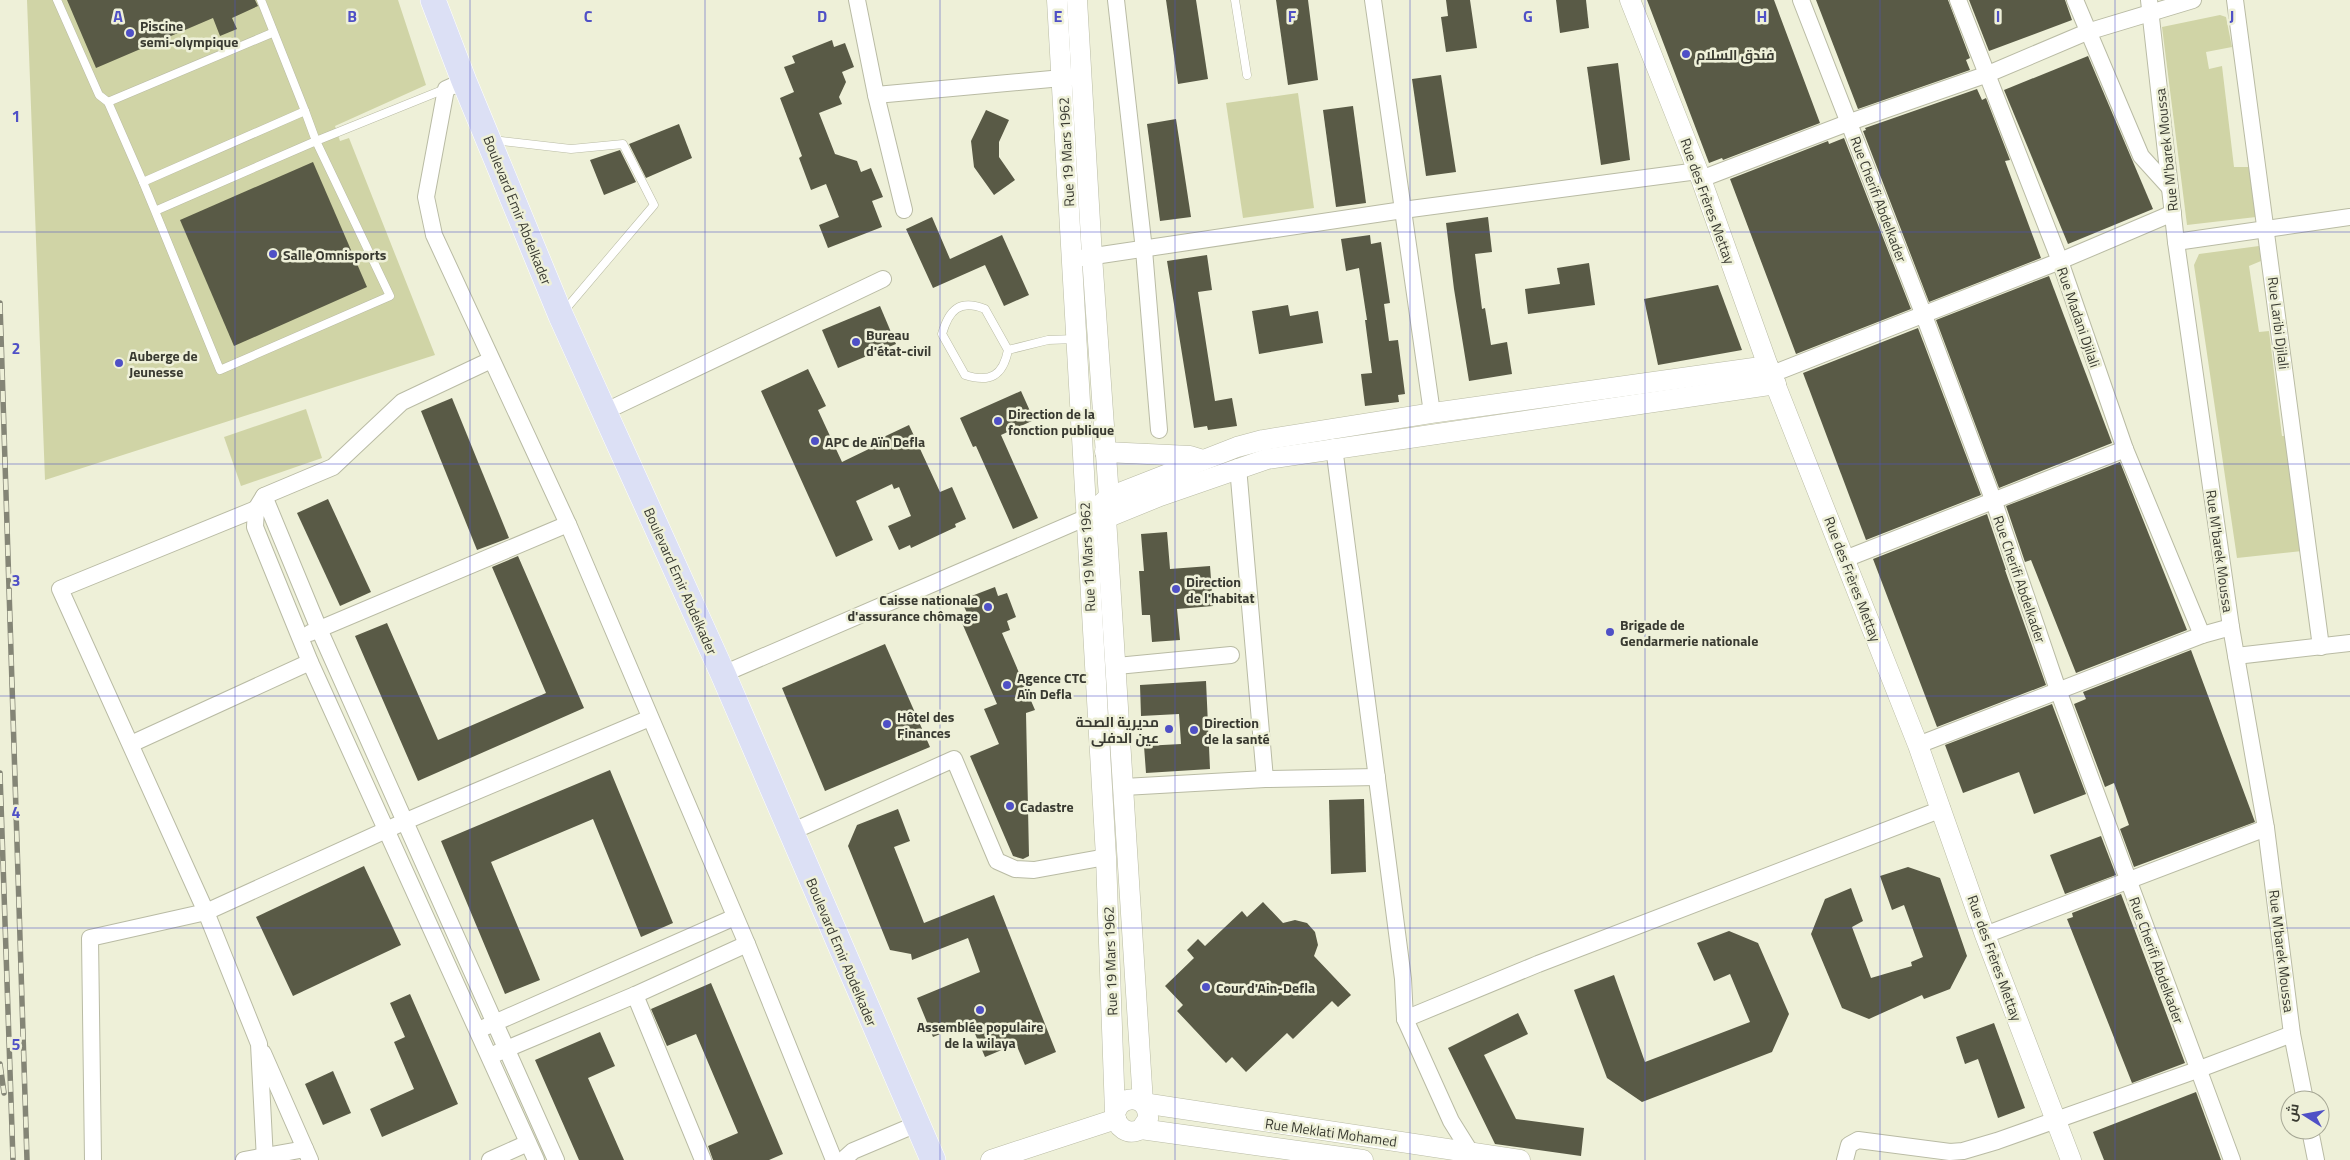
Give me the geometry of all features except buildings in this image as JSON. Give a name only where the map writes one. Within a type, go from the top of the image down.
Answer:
[{"type":"main road","name":"Boulevard Emir Abdelkader","points":[[434,0],[455,85],[489,140],[561,316],[606,411],[723,674],[933,1160]]},
{"type":"street","points":[[857,0],[876,94],[904,210]]},
{"type":"street","name":"Rue 19 Mars 1962","points":[[1057,0],[1085,518],[1106,856],[1116,1116]]},
{"type":"street","name":"Rue 19 Mars 1962","points":[[1078,0],[1092,256],[1109,497],[1106,518],[1117,666],[1143,1103]]},
{"type":"street","points":[[1116,0],[1144,250],[1159,430]]},
{"type":"street","points":[[1372,0],[1432,413]]},
{"type":"street","name":"Rue des Frères Mettay","points":[[1630,0],[1699,175],[1772,375],[1918,745],[1985,935],[2071,1160]]},
{"type":"street","name":"Rue Cherifi Abdelkader","points":[[1801,0],[1850,122],[1994,502],[2058,690],[2197,1070],[2232,1160]]},
{"type":"street","name":"Rue Madani Djilali","points":[[1958,0],[2060,261],[2125,449],[2202,634]]},
{"type":"street","points":[[2075,0],[2087,32],[2142,156],[2170,188]]},
{"type":"street","points":[[1072,260],[1403,210],[1699,175],[1988,74],[2150,6],[2193,0]]},
{"type":"street","name":"Rue Laribi Djilali","points":[[2235,0],[2267,227],[2321,647]]},
{"type":"street","name":"Rue M'barek Moussa","points":[[2150,6],[2176,242],[2230,626],[2266,828],[2292,1034],[2303,1090]]},
{"type":"street","points":[[876,94],[1083,76]]},
{"type":"street","points":[[455,85],[426,198],[434,235],[568,524],[747,944],[834,1160]]},
{"type":"street","points":[[1085,518],[1106,518],[1238,467],[1267,458],[1772,375],[1923,313],[2060,261],[2173,213]]},
{"type":"street","points":[[2176,242],[2350,216]]},
{"type":"street","points":[[606,411],[883,279]]},
{"type":"street","points":[[244,1160],[308,1154],[259,1044],[206,912],[60,589],[260,503],[333,467],[402,402],[491,360]]},
{"type":"street","points":[[723,674],[1085,518],[1109,497],[1203,460],[1263,440],[1432,413],[1772,375]]},
{"type":"street","points":[[1334,447],[1403,979],[1405,1019],[1444,1106],[1470,1153]]},
{"type":"street","points":[[1846,559],[2125,449]]},
{"type":"street","points":[[1105,452],[1190,456],[1203,460]]},
{"type":"street","points":[[1238,467],[1265,780]]},
{"type":"street","points":[[260,503],[406,821],[494,1024],[556,1160]]},
{"type":"street","points":[[260,503],[255,527],[310,662],[536,1160]]},
{"type":"street","points":[[300,637],[568,524]]},
{"type":"street","points":[[1918,745],[2202,634],[2230,626]]},
{"type":"street","points":[[2236,656],[2350,643]]},
{"type":"street","points":[[1117,666],[1231,656]]},
{"type":"street","points":[[131,744],[310,662]]},
{"type":"street","points":[[93,1160],[90,938],[206,912],[406,821],[650,718]]},
{"type":"street","points":[[791,832],[954,759],[997,861],[1015,869],[1034,870],[1106,856]]},
{"type":"street","points":[[1124,787],[1377,777]]},
{"type":"street","points":[[1405,1019],[1538,964],[1942,809]]},
{"type":"street","points":[[1985,935],[2129,882],[2266,828]]},
{"type":"street","points":[[478,1030],[735,917]]},
{"type":"street","points":[[490,1056],[635,995],[747,944]]},
{"type":"street","points":[[635,995],[703,1160]]},
{"type":"street","points":[[1845,1160],[1849,1145],[1858,1140],[1950,1152],[1963,1151],[2055,1122],[2292,1034]]},
{"type":"street","points":[[259,1044],[265,1159]]},
{"type":"street","points":[[1128,1099],[1138,1100],[1143,1103],[1147,1108],[1148,1119],[1137,1132],[1125,1131],[1116,1116],[1119,1105],[1128,1099]]},
{"type":"street","name":"Rue Meklati Mohamed","points":[[1143,1103],[1520,1160]]},
{"type":"street","points":[[991,1160],[1116,1116]]},
{"type":"street","points":[[843,1160],[853,1151],[916,1124]]},
{"type":"street","name":"Rue Meklati Mohamed","points":[[1141,1129],[1363,1160]]},
{"type":"street","points":[[2312,1140],[2316,1160]]},
{"type":"street","points":[[490,1160],[528,1143]]},
{"type":"lane","points":[[57,0],[99,95],[108,102],[220,370],[390,296],[316,141],[272,33],[261,0]]},
{"type":"lane","points":[[1235,0],[1247,75]]},
{"type":"lane","points":[[108,102],[272,33]]},
{"type":"lane","points":[[155,211],[316,141],[455,85]]},
{"type":"lane","points":[[143,182],[305,111]]},
{"type":"lane","points":[[489,140],[571,149],[623,144],[654,205],[561,316]]},
{"type":"lane","points":[[972,304],[985,308],[1008,350],[1005,364],[994,375],[980,380],[965,375],[942,334],[947,318],[957,308],[972,304]]},
{"type":"lane","points":[[1008,350],[1048,340],[1075,338]]},
{"type":"green space","points":[[27,0],[398,0],[426,85],[335,126],[340,141],[349,138],[435,355],[45,480]]},
{"type":"green space","points":[[2220,15],[2226,17],[2232,47],[2206,52],[2209,69],[2222,66],[2234,167],[2251,167],[2256,217],[2187,225],[2162,27]]},
{"type":"green space","points":[[1298,93],[1314,208],[1243,218],[1226,103]]},
{"type":"green space","points":[[2259,246],[2261,261],[2249,266],[2259,332],[2269,331],[2282,436],[2288,436],[2302,551],[2237,558],[2194,265],[2199,254]]},
{"type":"green space","points":[[306,409],[322,458],[241,486],[224,437]]},
{"type":"railway","points":[[0,303],[27,1160]]},
{"type":"railway","points":[[0,773],[13,1160]]},
{"type":"railway","points":[[0,1064],[4,1093]]},
{"type":"place","name":"Piscine semi-olympique","points":[[130,33]]},
{"type":"place","name":"فندق السلام","points":[[1686,54]]},
{"type":"place","name":"Salle Omnisports","points":[[273,254]]},
{"type":"place","name":"Bureau d'état-civil","points":[[856,342]]},
{"type":"place","name":"Auberge de Jeunesse","points":[[119,363]]},
{"type":"place","name":"Direction de la fonction publique","points":[[998,421]]},
{"type":"place","name":"APC de Aïn Defla","points":[[815,441]]},
{"type":"place","name":"Direction de l'habitat","points":[[1176,589]]},
{"type":"place","name":"Caisse nationale d'assurance chômage","points":[[988,607]]},
{"type":"place","name":"Brigade de Gendarmerie nationale","points":[[1610,632]]},
{"type":"place","name":"Agence CTC Aïn Defla","points":[[1007,685]]},
{"type":"place","name":"Hôtel des Finances","points":[[887,724]]},
{"type":"place","name":"مديرية الصحة عين الدفلى","points":[[1169,729]]},
{"type":"place","name":"Direction de la santé","points":[[1194,730]]},
{"type":"place","name":"Cadastre","points":[[1010,806]]},
{"type":"place","name":"Cour d'Ain-Defla","points":[[1206,987]]},
{"type":"place","name":"Assemblée populaire de la wilaya","points":[[980,1010]]}]
